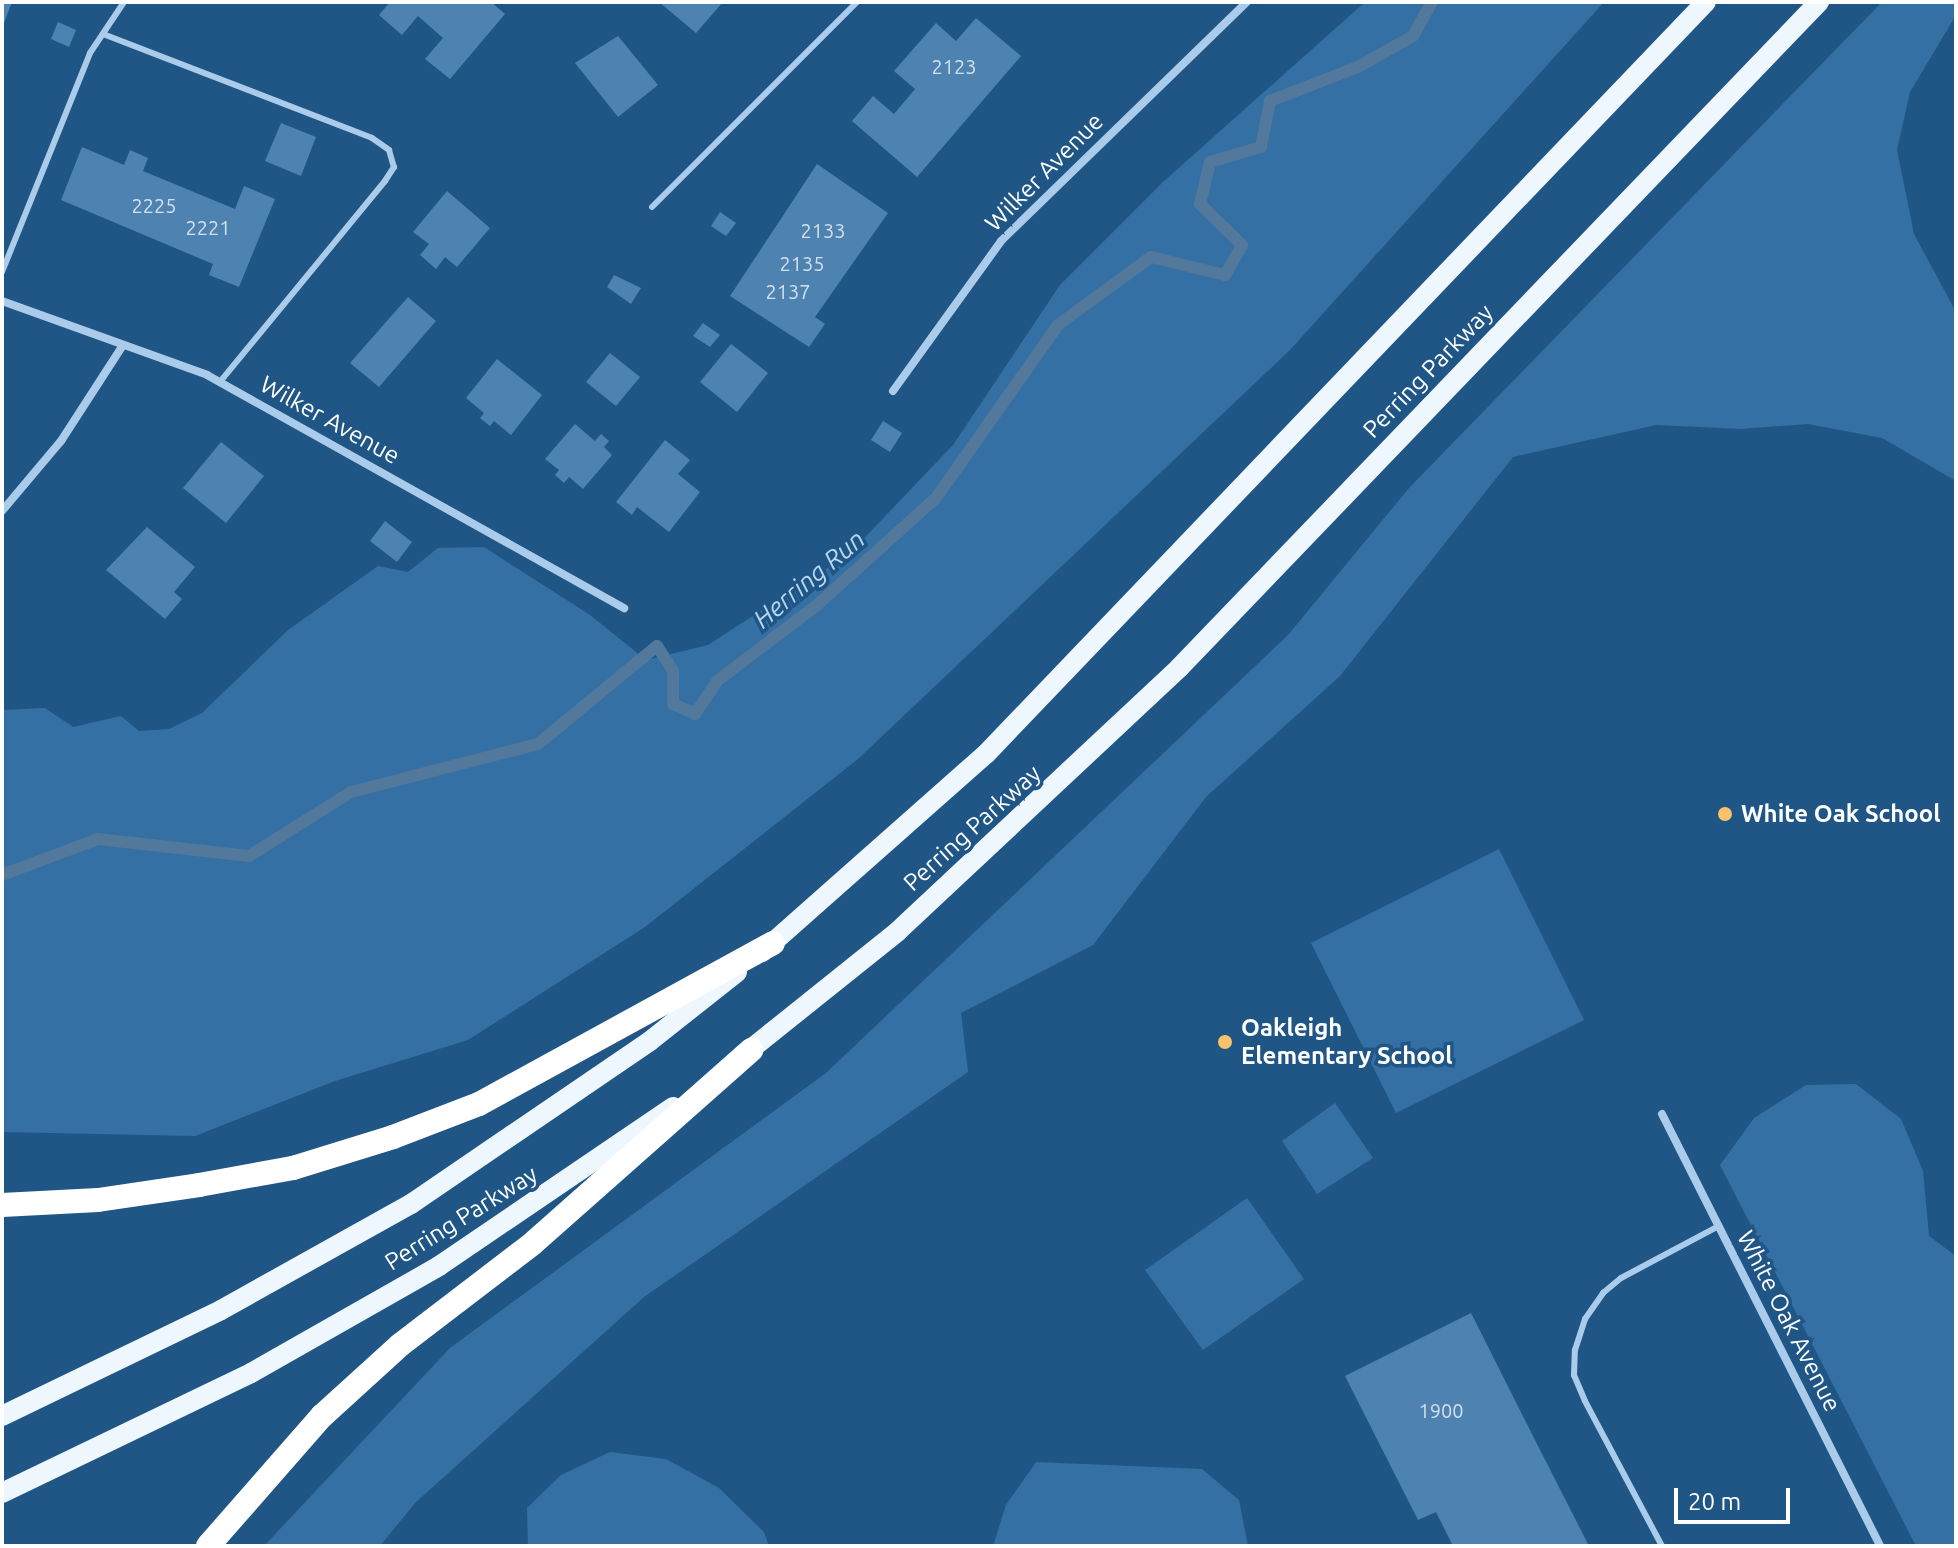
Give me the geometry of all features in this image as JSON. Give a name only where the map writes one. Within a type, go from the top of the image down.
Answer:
[{"type":"highway","points":[[2,1205],[98,1200],[215,1182],[293,1168],[393,1137],[479,1104],[773,943]]},
{"type":"highway","points":[[208,1546],[322,1416],[400,1345],[532,1244],[751,1050]]},
{"type":"main road","name":"Perring Parkway","points":[[2,1416],[221,1310],[411,1204],[650,1041],[773,943],[986,754],[1706,2]]},
{"type":"main road","name":"Perring Parkway","points":[[2,1493],[251,1373],[439,1266],[566,1184],[751,1050],[898,931],[1179,668],[1819,2]]},
{"type":"street","name":"Wilker Avenue","points":[[893,391],[1001,241],[1247,2]]},
{"type":"street","name":"Wilker Avenue","points":[[2,301],[220,382],[624,608]]},
{"type":"street","points":[[2,511],[61,441],[123,345]]},
{"type":"street","name":"White Oak Avenue","points":[[1662,1114],[1880,1546]]},
{"type":"lane","points":[[2,272],[90,53],[124,2]]},
{"type":"lane","points":[[652,207],[857,2]]},
{"type":"lane","points":[[103,34],[372,138],[389,150],[394,167],[385,181],[220,382]]},
{"type":"lane","points":[[1662,1546],[1585,1401],[1574,1375],[1575,1350],[1585,1319],[1603,1293],[1621,1278],[1719,1226]]},
{"type":"shaded area","points":[[1365,2],[1604,2],[1290,350],[858,759],[645,927],[468,1040],[335,1081],[195,1136],[2,1132],[2,710],[45,708],[73,727],[121,716],[139,731],[169,729],[202,713],[288,630],[378,566],[408,572],[438,548],[484,547],[590,615],[646,660],[708,645],[849,554],[953,445],[1060,285],[1163,182]]},
{"type":"shaded area","points":[[1882,2],[1956,2],[1956,15],[1910,92],[1897,150],[1914,234],[1956,312],[1956,481],[1882,438],[1808,424],[1741,429],[1656,425],[1513,457],[1340,676],[1206,797],[1093,945],[961,1013],[968,1072],[644,1297],[415,1503],[380,1546],[264,1546],[450,1348],[826,1073],[1288,635],[1409,488]]},
{"type":"shaded area","points":[[1499,849],[1584,1020],[1396,1113],[1311,943]]},
{"type":"shaded area","points":[[1856,1084],[1901,1119],[1923,1171],[1929,1236],[1956,1256],[1956,1546],[1916,1546],[1720,1165],[1754,1118],[1806,1085]]},
{"type":"shaded area","points":[[1335,1103],[1373,1158],[1317,1194],[1282,1141]]},
{"type":"shaded area","points":[[1247,1198],[1304,1279],[1203,1350],[1145,1270]]},
{"type":"shaded area","points":[[610,1452],[666,1459],[719,1488],[764,1532],[769,1546],[528,1546],[527,1508],[561,1475]]},
{"type":"shaded area","points":[[1036,1462],[1202,1469],[1239,1500],[1248,1546],[993,1546],[1006,1505]]},
{"type":"building","points":[[2,2],[12,2],[2,28]]},
{"type":"building","points":[[390,2],[491,2],[505,14],[450,79],[425,59],[443,38],[418,16],[402,35],[379,15]]},
{"type":"building","points":[[659,2],[723,2],[696,33]]},
{"type":"building","points":[[976,18],[1021,56],[917,177],[852,121],[873,96],[894,114],[915,89],[894,71],[936,23],[956,41]]},
{"type":"building","points":[[58,22],[76,30],[69,47],[51,39]]},
{"type":"building","points":[[618,36],[658,85],[618,117],[575,63]]},
{"type":"building","points":[[281,123],[316,137],[301,176],[265,161]]},
{"type":"building","points":[[82,147],[124,165],[130,150],[148,158],[143,171],[235,209],[244,186],[275,199],[239,287],[209,275],[213,264],[61,200]]},
{"type":"building","points":[[817,164],[888,213],[815,317],[825,324],[809,347],[730,296]]},
{"type":"building","points":[[447,191],[490,228],[457,267],[445,257],[436,269],[420,255],[429,244],[413,232]]},
{"type":"building","points":[[720,212],[736,223],[726,236],[711,226]]},
{"type":"building","points":[[614,275],[641,288],[631,304],[607,287]]},
{"type":"building","points":[[408,297],[436,321],[379,387],[350,363]]},
{"type":"building","points":[[703,323],[720,335],[710,347],[693,336]]},
{"type":"building","points":[[731,344],[768,373],[737,412],[700,382]]},
{"type":"building","points":[[610,353],[640,377],[616,406],[586,382]]},
{"type":"building","points":[[497,359],[542,395],[511,435],[494,421],[490,426],[480,418],[484,413],[466,398]]},
{"type":"building","points":[[883,421],[902,433],[890,452],[871,440]]},
{"type":"building","points":[[575,424],[595,441],[601,434],[609,441],[604,447],[612,455],[583,489],[569,477],[564,483],[555,475],[559,470],[545,459]]},
{"type":"building","points":[[665,440],[690,460],[678,474],[700,492],[669,532],[637,507],[632,515],[616,502]]},
{"type":"building","points":[[221,442],[264,476],[226,523],[183,488]]},
{"type":"building","points":[[385,521],[412,542],[397,562],[370,541]]},
{"type":"building","points":[[147,527],[195,567],[174,592],[182,599],[165,619],[106,570]]},
{"type":"building","points":[[1471,1313],[1589,1546],[1453,1546],[1436,1512],[1418,1520],[1345,1376]]},
{"type":"waterway","name":"Herring Run","points":[[2,875],[98,839],[249,856],[351,792],[538,744],[657,646],[673,671],[673,704],[695,714],[717,681],[817,605],[936,498],[1058,325],[1151,257],[1225,275],[1242,245],[1200,204],[1210,162],[1261,147],[1270,101],[1358,67],[1413,36],[1432,2]]},
{"type":"place","name":"White Oak School","points":[[1725,814]]},
{"type":"place","name":"Oakleigh Elementary School","points":[[1225,1042]]}]
